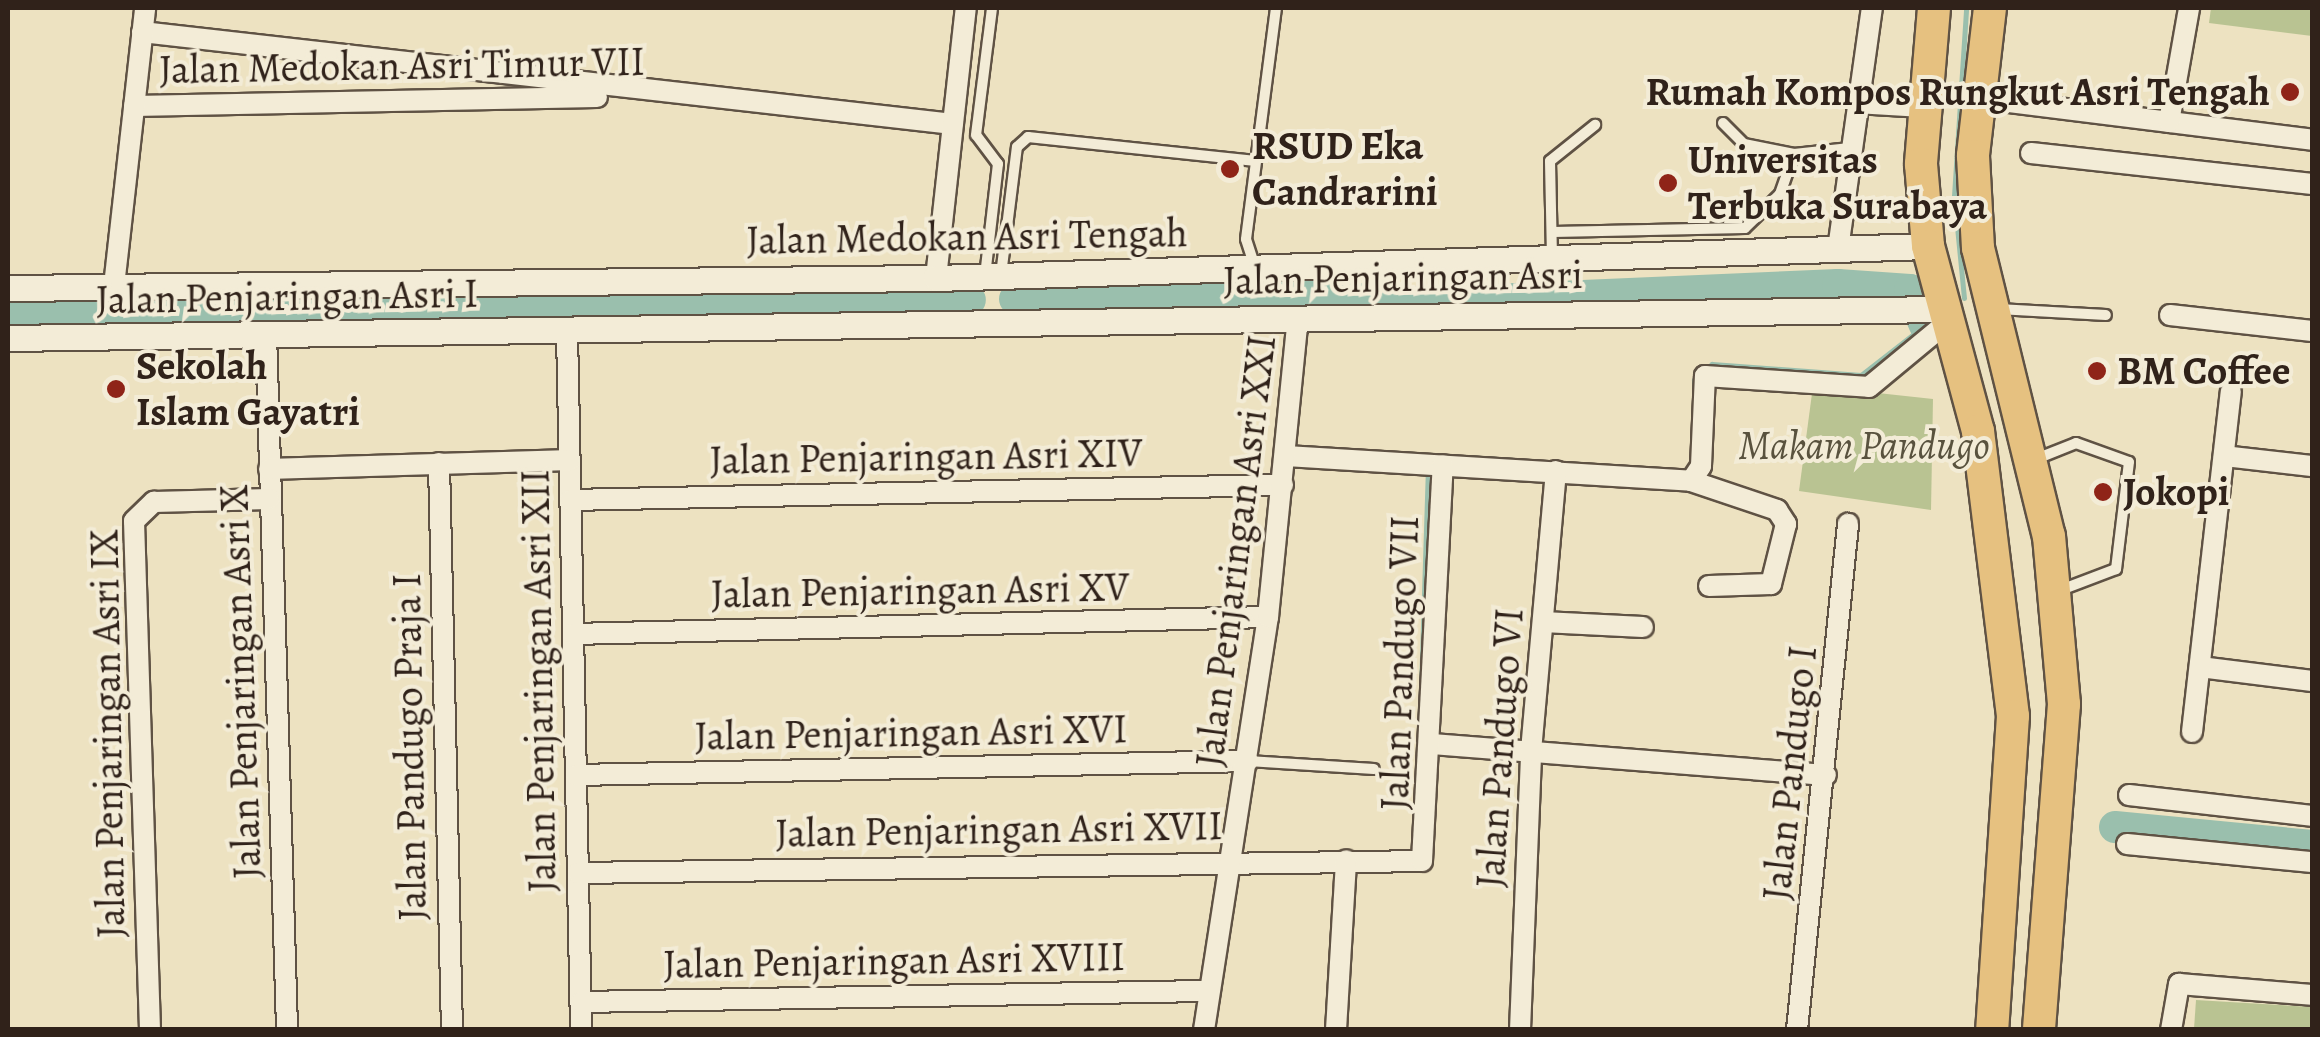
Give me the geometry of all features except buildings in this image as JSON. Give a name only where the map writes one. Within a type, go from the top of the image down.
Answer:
[{"type":"main road","points":[[1934,8],[1923,107],[1929,313],[1978,431],[2013,716],[1992,1030]]},
{"type":"main road","points":[[1990,8],[1976,98],[1974,204],[1992,309],[2035,460],[2057,592],[2062,802],[2039,1030]]},
{"type":"street","points":[[114,286],[145,8]]},
{"type":"street","points":[[936,278],[966,8]]},
{"type":"street","points":[[1838,249],[1872,8]]},
{"type":"street","points":[[2169,122],[2189,8]]},
{"type":"street","name":"Jalan Medokan Asri Timur VII","points":[[142,32],[953,124]]},
{"type":"street","name":"Jalan Medokan Asri Timur VII","points":[[134,106],[671,95]]},
{"type":"street","points":[[1976,98],[2312,140]]},
{"type":"street","points":[[1856,103],[1923,107]]},
{"type":"street","points":[[2030,153],[2312,184]]},
{"type":"street","name":"Jalan Medokan Asri Tengah","points":[[8,288],[936,278],[1255,268],[1552,245],[1838,249],[1928,246]]},
{"type":"street","points":[[988,323],[993,276]]},
{"type":"street","points":[[1691,481],[1701,466],[1705,376],[1869,387],[1929,313]]},
{"type":"street","name":"Jalan Penjaringan Asri","points":[[567,331],[1298,318],[1929,313]]},
{"type":"street","points":[[2170,315],[2312,331]]},
{"type":"street","name":"Jalan Penjaringan Asri XXI","points":[[1204,1030],[1268,617],[1298,318]]},
{"type":"street","name":"Jalan Penjaringan Asri I","points":[[8,338],[567,331]]},
{"type":"street","name":"Jalan Penjaringan Asri XII","points":[[567,331],[581,1030]]},
{"type":"street","name":"Jalan Penjaringan Asri X","points":[[266,333],[287,1030]]},
{"type":"street","points":[[2192,732],[2231,391]]},
{"type":"street","name":"Jalan Pandugo VII","points":[[1286,456],[1435,466],[1432,744],[1422,860]]},
{"type":"street","points":[[2224,456],[2312,466]]},
{"type":"street","points":[[269,468],[570,460]]},
{"type":"street","name":"Jalan Pandugo Praja I","points":[[439,463],[452,1030]]},
{"type":"street","points":[[1435,466],[1691,481],[1776,510],[1786,524],[1771,584],[1709,586]]},
{"type":"street","name":"Jalan Pandugo VI","points":[[1520,1030],[1530,751],[1556,471]]},
{"type":"street","name":"Jalan Penjaringan Asri XIV","points":[[570,500],[1283,485]]},
{"type":"street","name":"Jalan Penjaringan Asri IX","points":[[150,1030],[134,521],[154,502],[269,499]]},
{"type":"street","name":"Jalan Pandugo I","points":[[1797,1030],[1826,775],[1848,524]]},
{"type":"street","name":"Jalan Penjaringan Asri XV","points":[[573,634],[1268,617]]},
{"type":"street","points":[[1543,622],[1643,627]]},
{"type":"street","points":[[2200,667],[2312,680]]},
{"type":"street","points":[[1432,744],[1826,775]]},
{"type":"street","name":"Jalan Penjaringan Asri XVI","points":[[576,775],[1248,761]]},
{"type":"street","points":[[2128,795],[2312,816]]},
{"type":"street","points":[[2128,844],[2312,862]]},
{"type":"street","name":"Jalan Penjaringan Asri XVII","points":[[578,874],[1232,860],[1422,860]]},
{"type":"street","points":[[1336,1030],[1346,860]]},
{"type":"street","points":[[2172,1030],[2178,984],[2312,996]]},
{"type":"street","name":"Jalan Penjaringan Asri XVIII","points":[[580,1002],[1208,991]]},
{"type":"lane","points":[[992,8],[976,135],[998,164],[993,276]]},
{"type":"lane","points":[[1255,268],[1246,239],[1276,8]]},
{"type":"lane","points":[[1723,124],[1744,144],[1794,154],[1850,148]]},
{"type":"lane","points":[[1596,125],[1550,161],[1552,245],[1744,228],[1780,194],[1794,154]]},
{"type":"lane","points":[[993,276],[1014,166],[1028,137],[1256,161]]},
{"type":"lane","points":[[998,164],[1014,166]]},
{"type":"lane","points":[[1992,309],[2106,315]]},
{"type":"lane","points":[[2035,460],[2076,443],[2116,450],[2129,462],[2119,564],[2057,592]]},
{"type":"lane","points":[[1248,761],[1374,770]]},
{"type":"green space","points":[[2211,8],[2312,8],[2312,36],[2209,23]]},
{"type":"green space","name":"Makam Pandugo","points":[[1813,386],[1933,399],[1931,510],[1799,491]]},
{"type":"green space","points":[[2196,1000],[2312,1007],[2312,1029],[2194,1029]]},
{"type":"waterway","points":[[1964,298],[1954,196],[1966,8]]},
{"type":"waterway","points":[[1015,299],[1279,294],[1423,303],[1838,285],[1910,290],[1925,325]]},
{"type":"waterway","points":[[8,318],[970,300]]},
{"type":"waterway","points":[[1695,410],[1694,380],[1712,364],[1861,375],[1925,325]]},
{"type":"waterway","points":[[1464,457],[1653,469]]},
{"type":"waterway","points":[[1421,689],[1428,470]]},
{"type":"waterway","points":[[2115,827],[2312,846]]},
{"type":"place","name":"Rumah Kompos Rungkut Asri Tengah","points":[[2290,92]]},
{"type":"place","name":"RSUD Eka Candrarini","points":[[1230,169]]},
{"type":"place","name":"Universitas Terbuka Surabaya","points":[[1668,183]]},
{"type":"place","name":"BM Coffee","points":[[2097,371]]},
{"type":"place","name":"Sekolah Islam Gayatri","points":[[116,389]]},
{"type":"place","name":"Jokopi","points":[[2103,492]]}]
